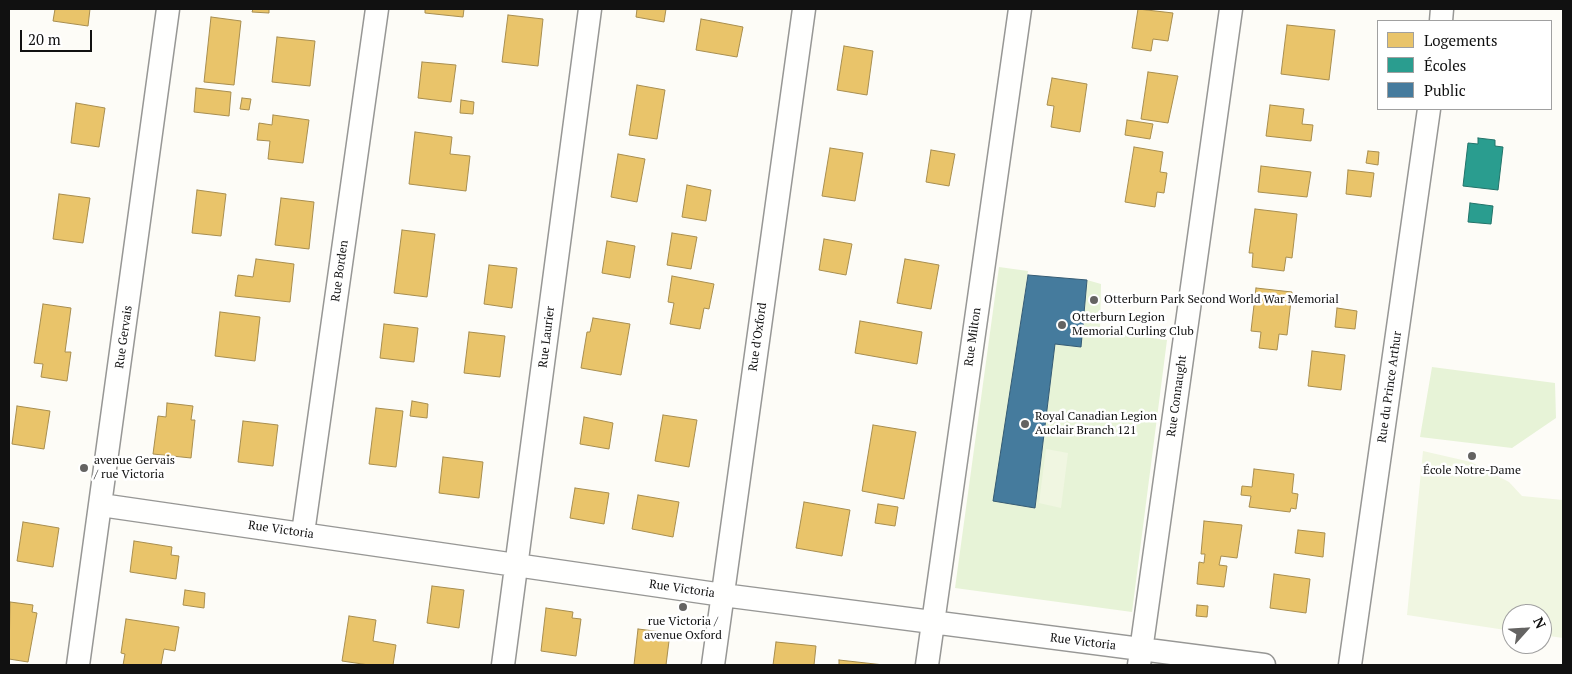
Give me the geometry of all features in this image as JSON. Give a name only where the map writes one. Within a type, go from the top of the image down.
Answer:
[{"type":"street","name":"Rue Gervais","points":[[78,665],[168,9]]},
{"type":"street","name":"Rue Borden","points":[[303,533],[377,9]]},
{"type":"street","name":"Rue Laurier","points":[[503,665],[590,9]]},
{"type":"street","name":"Rue d'Oxford","points":[[713,665],[804,9]]},
{"type":"street","name":"Rue Milton","points":[[928,665],[1020,9]]},
{"type":"street","name":"Rue Connaught","points":[[1140,657],[1231,9]]},
{"type":"street","name":"Rue du Prince Arthur","points":[[1350,665],[1429,110]]},
{"type":"street","name":"Rue Victoria","points":[[101,505],[723,595],[934,622],[1140,657],[1264,665]]},
{"type":"green space","points":[[999,267],[1028,271],[994,501],[1035,508],[1055,344],[1081,347],[1087,280],[1101,284],[1100,331],[1167,340],[1132,612],[955,588]]},
{"type":"green space","points":[[1432,367],[1555,383],[1556,418],[1512,448],[1420,437]]},
{"type":"green space","points":[[1046,449],[1068,453],[1061,508],[1039,503]]},
{"type":"green space","points":[[1423,451],[1471,462],[1509,482],[1522,496],[1563,500],[1563,638],[1552,636],[1552,604],[1502,604],[1502,629],[1407,615]]},
{"type":"building: Logements","points":[[55,9],[90,9],[88,26],[53,21]]},
{"type":"building: Logements","points":[[253,9],[269,9],[269,13],[252,12]]},
{"type":"building: Logements","points":[[425,9],[464,9],[463,17],[425,13]]},
{"type":"building: Logements","points":[[637,9],[666,9],[664,22],[636,17]]},
{"type":"building: Logements","points":[[1138,9],[1173,13],[1168,41],[1153,39],[1151,51],[1132,48]]},
{"type":"building: Logements","points":[[508,15],[543,19],[538,66],[502,62]]},
{"type":"building: Logements","points":[[211,17],[241,21],[234,85],[204,82]]},
{"type":"building: Logements","points":[[701,19],[743,27],[737,57],[696,50]]},
{"type":"building: Logements","points":[[1287,25],[1335,30],[1329,80],[1281,74]]},
{"type":"building: Logements","points":[[277,37],[315,41],[310,86],[272,82]]},
{"type":"building: Logements","points":[[844,46],[873,51],[867,95],[837,90]]},
{"type":"building: Logements","points":[[422,62],[456,65],[451,102],[418,98]]},
{"type":"building: Logements","points":[[1148,72],[1178,76],[1168,123],[1141,119]]},
{"type":"building: Logements","points":[[1052,78],[1087,84],[1080,132],[1051,127],[1054,106],[1047,105]]},
{"type":"building: Logements","points":[[637,85],[665,90],[657,139],[629,135]]},
{"type":"building: Logements","points":[[196,88],[231,92],[229,116],[194,112]]},
{"type":"building: Logements","points":[[242,98],[251,99],[249,110],[240,109]]},
{"type":"building: Logements","points":[[461,100],[474,102],[473,114],[460,113]]},
{"type":"building: Logements","points":[[76,103],[105,108],[99,147],[71,143]]},
{"type":"building: Logements","points":[[1270,105],[1304,109],[1302,124],[1313,125],[1311,141],[1266,136]]},
{"type":"building: Logements","points":[[273,115],[309,120],[303,163],[268,159],[270,141],[257,140],[259,123],[272,125]]},
{"type":"building: Logements","points":[[1127,120],[1153,124],[1150,139],[1125,135]]},
{"type":"building: Logements","points":[[415,132],[452,137],[450,154],[470,156],[466,191],[409,184]]},
{"type":"building: Logements","points":[[1134,147],[1163,152],[1160,172],[1167,173],[1164,193],[1157,192],[1155,207],[1125,202]]},
{"type":"building: Logements","points":[[830,148],[863,153],[855,201],[822,196]]},
{"type":"building: Logements","points":[[931,150],[955,154],[949,186],[926,182]]},
{"type":"building: Logements","points":[[1368,151],[1379,152],[1378,165],[1366,163]]},
{"type":"building: Logements","points":[[618,154],[645,159],[637,202],[611,197]]},
{"type":"building: Logements","points":[[1261,166],[1311,172],[1307,197],[1258,192]]},
{"type":"building: Logements","points":[[1348,170],[1374,173],[1371,197],[1346,194]]},
{"type":"building: Logements","points":[[687,185],[711,190],[706,221],[682,217]]},
{"type":"building: Logements","points":[[197,190],[226,194],[221,236],[192,233]]},
{"type":"building: Logements","points":[[59,194],[90,198],[83,243],[53,239]]},
{"type":"building: Logements","points":[[281,198],[314,202],[309,249],[275,245]]},
{"type":"building: Logements","points":[[1255,209],[1297,214],[1292,258],[1286,257],[1284,271],[1252,267],[1253,253],[1249,253]]},
{"type":"building: Logements","points":[[402,230],[435,234],[427,297],[394,293]]},
{"type":"building: Logements","points":[[672,233],[697,237],[691,269],[667,265]]},
{"type":"building: Logements","points":[[824,239],[852,244],[846,275],[819,270]]},
{"type":"building: Logements","points":[[607,241],[635,246],[630,278],[602,273]]},
{"type":"building: Logements","points":[[256,259],[294,264],[290,302],[235,296],[238,275],[253,277]]},
{"type":"building: Logements","points":[[905,259],[939,265],[931,309],[897,303]]},
{"type":"building: Logements","points":[[489,265],[517,268],[512,308],[484,304]]},
{"type":"building: Logements","points":[[672,276],[714,284],[709,309],[704,308],[700,329],[670,324],[674,303],[668,302]]},
{"type":"building: Logements","points":[[1256,288],[1292,292],[1287,335],[1279,334],[1277,350],[1259,348],[1261,332],[1251,331]]},
{"type":"building: Logements","points":[[43,304],[71,308],[65,352],[71,352],[67,381],[41,377],[43,364],[34,363]]},
{"type":"building: Logements","points":[[1337,308],[1357,311],[1355,329],[1335,327]]},
{"type":"building: Logements","points":[[220,312],[260,317],[255,361],[215,356]]},
{"type":"building: Logements","points":[[593,318],[630,324],[621,375],[581,368],[587,332],[590,332]]},
{"type":"building: Logements","points":[[860,321],[922,332],[917,364],[855,353]]},
{"type":"building: Logements","points":[[384,324],[418,328],[414,362],[380,358]]},
{"type":"building: Logements","points":[[469,332],[505,336],[500,377],[464,373]]},
{"type":"building: Logements","points":[[1312,351],[1345,355],[1341,390],[1308,386]]},
{"type":"building: Logements","points":[[412,401],[428,404],[427,418],[410,416]]},
{"type":"building: Logements","points":[[167,403],[193,406],[191,420],[195,420],[191,458],[153,454],[158,416],[166,417]]},
{"type":"building: Logements","points":[[17,406],[50,411],[44,449],[12,444]]},
{"type":"building: Logements","points":[[376,408],[403,411],[396,467],[369,464]]},
{"type":"building: Logements","points":[[663,415],[697,420],[689,467],[655,461]]},
{"type":"building: Logements","points":[[584,417],[613,423],[609,449],[580,444]]},
{"type":"building: Logements","points":[[243,421],[278,425],[273,466],[238,462]]},
{"type":"building: Logements","points":[[873,425],[916,432],[904,499],[862,491]]},
{"type":"building: Logements","points":[[443,457],[483,462],[479,498],[439,493]]},
{"type":"building: Logements","points":[[1254,469],[1294,474],[1292,493],[1298,494],[1296,509],[1291,508],[1290,512],[1249,507],[1251,496],[1241,495],[1242,486],[1252,487]]},
{"type":"building: Logements","points":[[575,488],[609,493],[604,524],[570,518]]},
{"type":"building: Logements","points":[[638,495],[679,502],[673,537],[632,529]]},
{"type":"building: Logements","points":[[804,502],[850,510],[842,556],[796,548]]},
{"type":"building: Logements","points":[[878,504],[898,507],[895,526],[875,523]]},
{"type":"building: Logements","points":[[1204,521],[1242,525],[1237,558],[1221,556],[1219,565],[1227,566],[1224,587],[1197,584],[1199,562],[1204,563],[1205,554],[1201,554]]},
{"type":"building: Logements","points":[[23,522],[59,528],[53,567],[17,561]]},
{"type":"building: Logements","points":[[1298,530],[1325,533],[1323,557],[1295,553]]},
{"type":"building: Logements","points":[[134,541],[172,547],[171,555],[179,556],[176,579],[130,572]]},
{"type":"building: Logements","points":[[1274,574],[1310,579],[1306,613],[1270,608]]},
{"type":"building: Logements","points":[[432,586],[464,590],[459,628],[427,623]]},
{"type":"building: Logements","points":[[185,590],[205,593],[204,608],[183,605]]},
{"type":"building: Logements","points":[[10,602],[33,605],[32,612],[37,613],[28,662],[9,659]]},
{"type":"building: Logements","points":[[1197,605],[1208,606],[1207,617],[1196,616]]},
{"type":"building: Logements","points":[[546,608],[573,612],[572,618],[581,619],[576,656],[541,651]]},
{"type":"building: Logements","points":[[349,616],[376,620],[373,641],[396,645],[393,665],[369,665],[342,661]]},
{"type":"building: Logements","points":[[126,619],[179,627],[175,651],[164,649],[161,665],[123,665],[125,654],[121,653]]},
{"type":"building: Logements","points":[[638,629],[670,633],[666,665],[634,665]]},
{"type":"building: Logements","points":[[776,642],[816,646],[814,665],[773,665]]},
{"type":"building: Logements","points":[[839,660],[884,665],[839,665]]},
{"type":"building: Écoles","points":[[1478,138],[1495,140],[1495,146],[1503,147],[1498,190],[1463,186],[1468,143],[1478,144]]},
{"type":"building: Écoles","points":[[1470,203],[1493,206],[1491,224],[1468,222]]},
{"type":"building: Public","name":"Royal Canadian Legion Auclair Branch 121","points":[[1028,275],[1087,280],[1081,347],[1055,344],[1035,508],[993,501]]},
{"type":"place","name":"Otterburn Park Second World War Memorial","points":[[1094,300]]},
{"type":"place","name":"Otterburn Legion Memorial Curling Club","points":[[1062,325]]},
{"type":"place","name":"Royal Canadian Legion Auclair Branch 121","points":[[1025,424]]},
{"type":"place","name":"École Notre-Dame","points":[[1472,456]]},
{"type":"place","name":"avenue Gervais / rue Victoria","points":[[84,468]]},
{"type":"place","name":"rue Victoria / avenue Oxford","points":[[683,607]]}]
